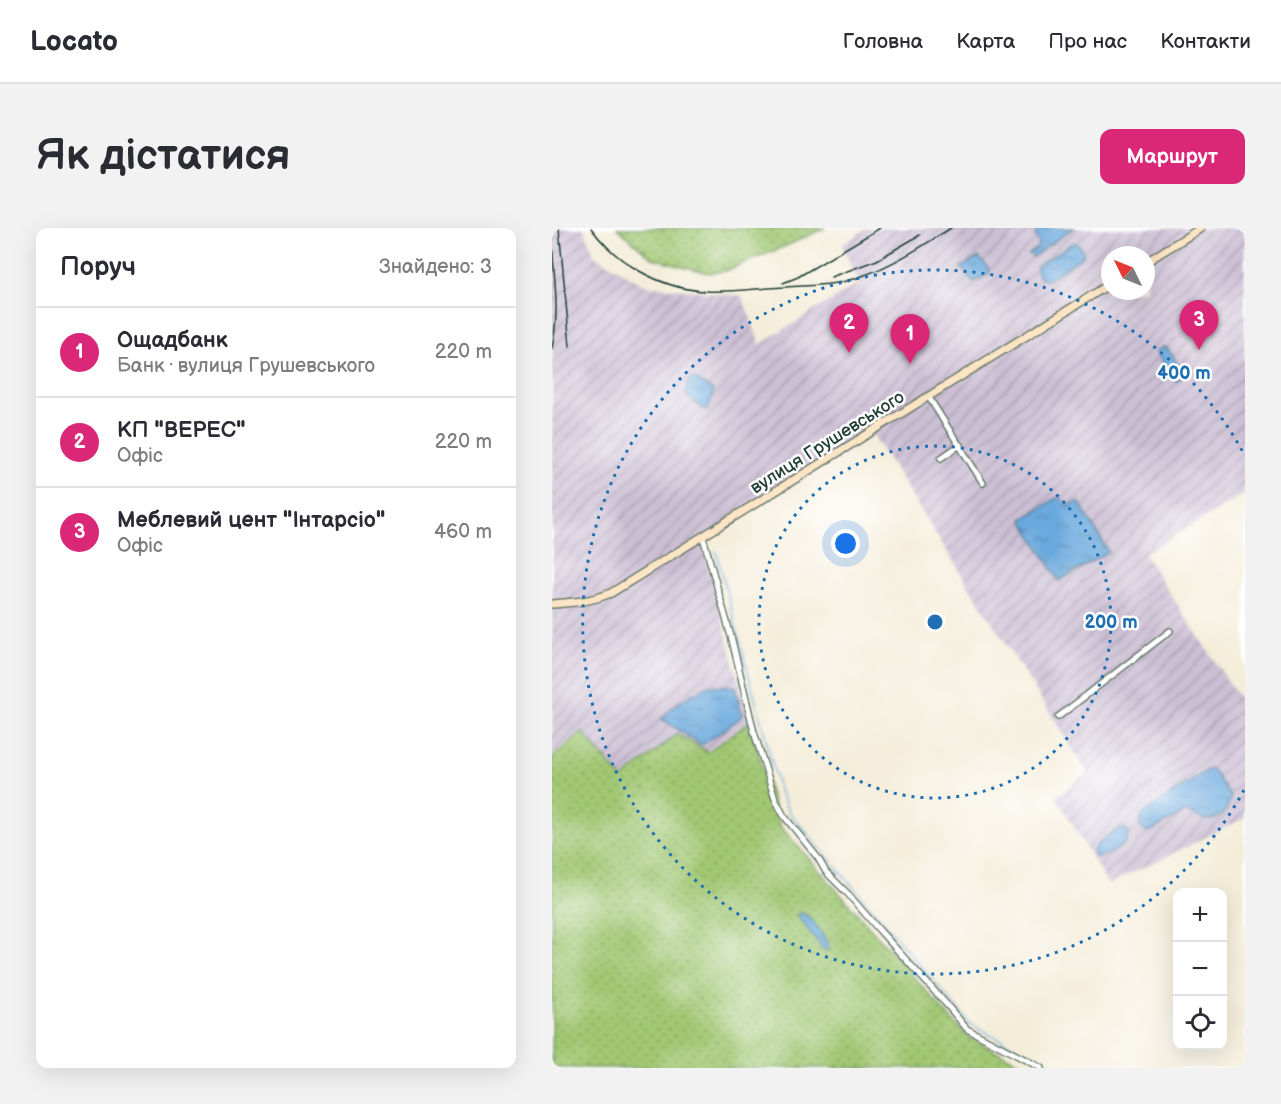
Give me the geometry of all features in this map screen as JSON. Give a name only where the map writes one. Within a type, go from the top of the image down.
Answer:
[{"type":"street","points":[[1155,256],[1201,228]]},
{"type":"street","name":"вулиця Грушевського","points":[[552,604],[588,601],[604,596],[1101,290]]},
{"type":"street","points":[[928,396],[983,483]]},
{"type":"street","points":[[940,458],[960,446]]},
{"type":"street","points":[[703,537],[732,640],[754,732],[778,807],[818,858],[825,872],[848,894],[967,1029],[1041,1068]]},
{"type":"street","points":[[1058,717],[1170,631]]},
{"type":"shaded area","points":[[552,228],[584,228],[594,255],[644,285],[742,296],[760,344],[859,283],[842,245],[867,228],[1245,228],[1245,493],[1144,554],[1245,707],[1245,818],[1108,885],[1056,796],[1088,773],[873,435],[702,542],[749,720],[707,751],[677,733],[622,778],[583,731],[552,756]]},
{"type":"green space","points":[[617,228],[825,228],[725,271],[709,273],[652,258]]},
{"type":"green space","points":[[749,722],[780,826],[970,1038],[1031,1068],[552,1068],[552,758],[583,732],[622,779],[677,734],[708,752]]},
{"type":"water","points":[[1073,228],[1033,257],[1029,254],[1037,248],[1039,243],[1035,236],[1037,230]]},
{"type":"water","points":[[1073,243],[1081,248],[1084,255],[1082,257],[1047,280],[1038,276],[1037,266]]},
{"type":"water","points":[[979,257],[990,270],[989,274],[973,282],[961,267]]},
{"type":"water","points":[[1163,347],[1169,350],[1184,374],[1176,381],[1157,354],[1156,351]]},
{"type":"water","points":[[692,378],[713,391],[708,410],[703,409],[687,396],[687,387]]},
{"type":"water","points":[[1058,497],[1069,505],[1079,502],[1109,552],[1059,581],[1022,519]]},
{"type":"water","points":[[708,686],[734,686],[742,714],[739,719],[702,745],[662,719],[683,700]]},
{"type":"water","points":[[1212,769],[1231,797],[1221,815],[1206,820],[1186,812],[1151,831],[1146,832],[1141,828],[1139,821],[1144,813]]},
{"type":"water","points":[[1119,828],[1129,832],[1126,842],[1118,849],[1101,857],[1092,854],[1099,842]]},
{"type":"water","points":[[800,912],[813,921],[819,930],[828,944],[826,951],[797,915]]},
{"type":"waterway","points":[[716,551],[780,793],[789,812],[971,1025],[1058,1068]]},
{"type":"railway","points":[[559,228],[570,346]]},
{"type":"railway","points":[[591,228],[613,252],[640,272],[671,285],[703,291],[734,291],[844,282],[897,261],[951,228]]},
{"type":"railway","points":[[783,283],[798,277],[880,228]]},
{"type":"railway","points":[[831,277],[877,260],[920,235]]},
{"type":"railway","points":[[552,241],[556,308],[552,348]]},
{"type":"place","name":"Меблевий цент \"Інтарсіо\"","points":[[1199,350]]},
{"type":"place","name":"КП \"ВЕРЕС\"","points":[[849,353]]},
{"type":"place","name":"Ощадбанк","points":[[910,364]]}]
